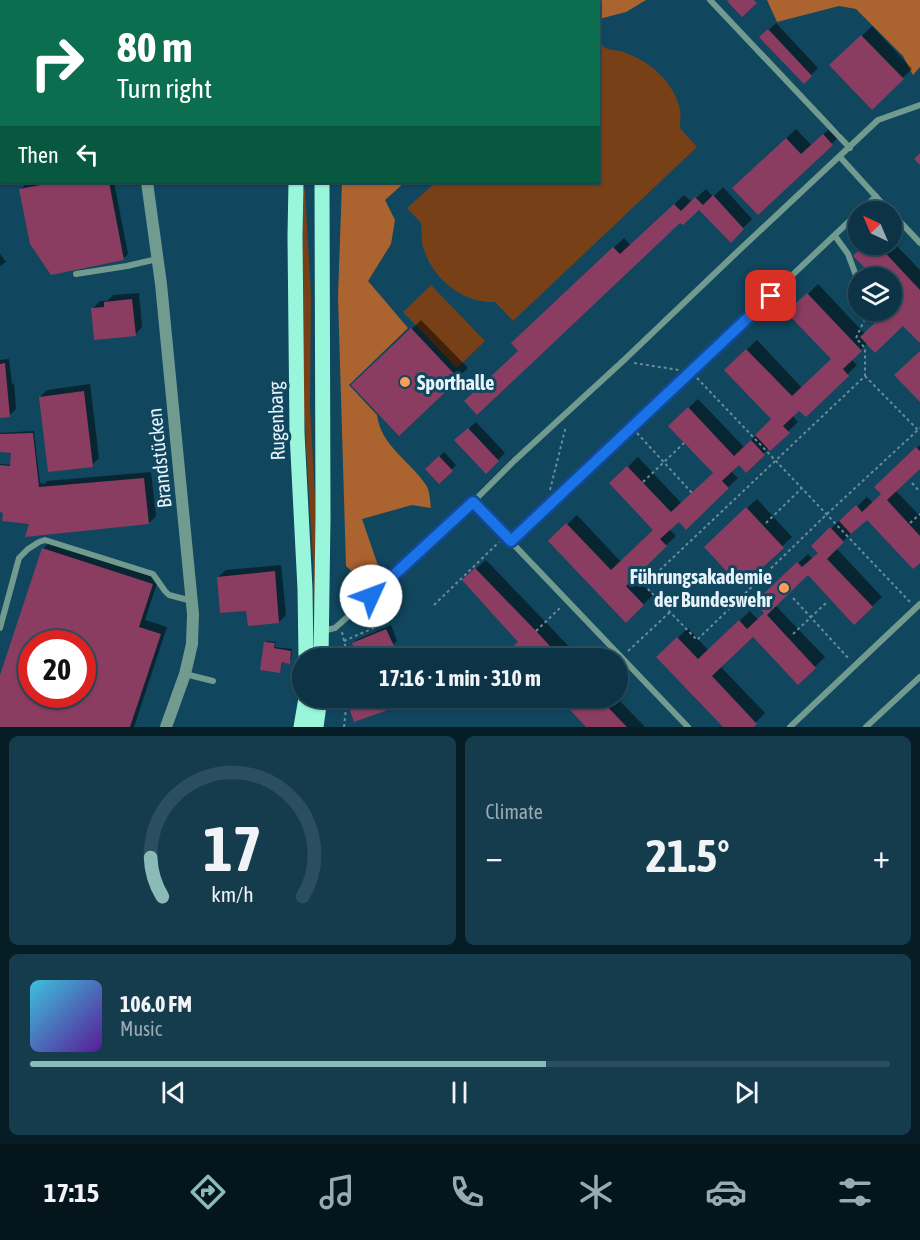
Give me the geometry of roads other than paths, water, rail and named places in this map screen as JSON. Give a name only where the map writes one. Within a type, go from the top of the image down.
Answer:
[{"type":"main road","name":"Rugenbarg","points":[[296,183],[297,433],[306,648]]},
{"type":"main road","points":[[322,183],[323,507],[329,629],[324,648]]},
{"type":"main road","points":[[301,727],[304,708]]},
{"type":"main road","points":[[316,727],[319,708]]},
{"type":"street","name":"Brandstücken","points":[[147,183],[165,325],[194,614],[192,644],[185,674],[166,727]]},
{"type":"lane","points":[[710,0],[850,148]]},
{"type":"lane","points":[[329,629],[378,590],[473,502],[878,120],[920,105]]},
{"type":"lane","points":[[840,157],[881,201]]},
{"type":"lane","points":[[871,201],[876,196]]},
{"type":"lane","points":[[508,539],[546,509],[848,223]]},
{"type":"lane","points":[[902,224],[920,243]]},
{"type":"lane","points":[[835,236],[848,254],[853,267]]},
{"type":"lane","points":[[76,274],[157,259]]},
{"type":"lane","points":[[473,502],[688,727]]},
{"type":"lane","points":[[0,628],[19,558],[28,549],[45,540],[153,574],[170,595],[192,602]]},
{"type":"lane","points":[[790,727],[918,606]]},
{"type":"lane","points":[[185,674],[213,681]]},
{"type":"lane","points":[[866,727],[920,677]]},
{"type":"place","name":"Sporthalle","points":[[405,382]]},
{"type":"place","name":"Führungsakademie der Bundeswehr","points":[[784,588]]}]
